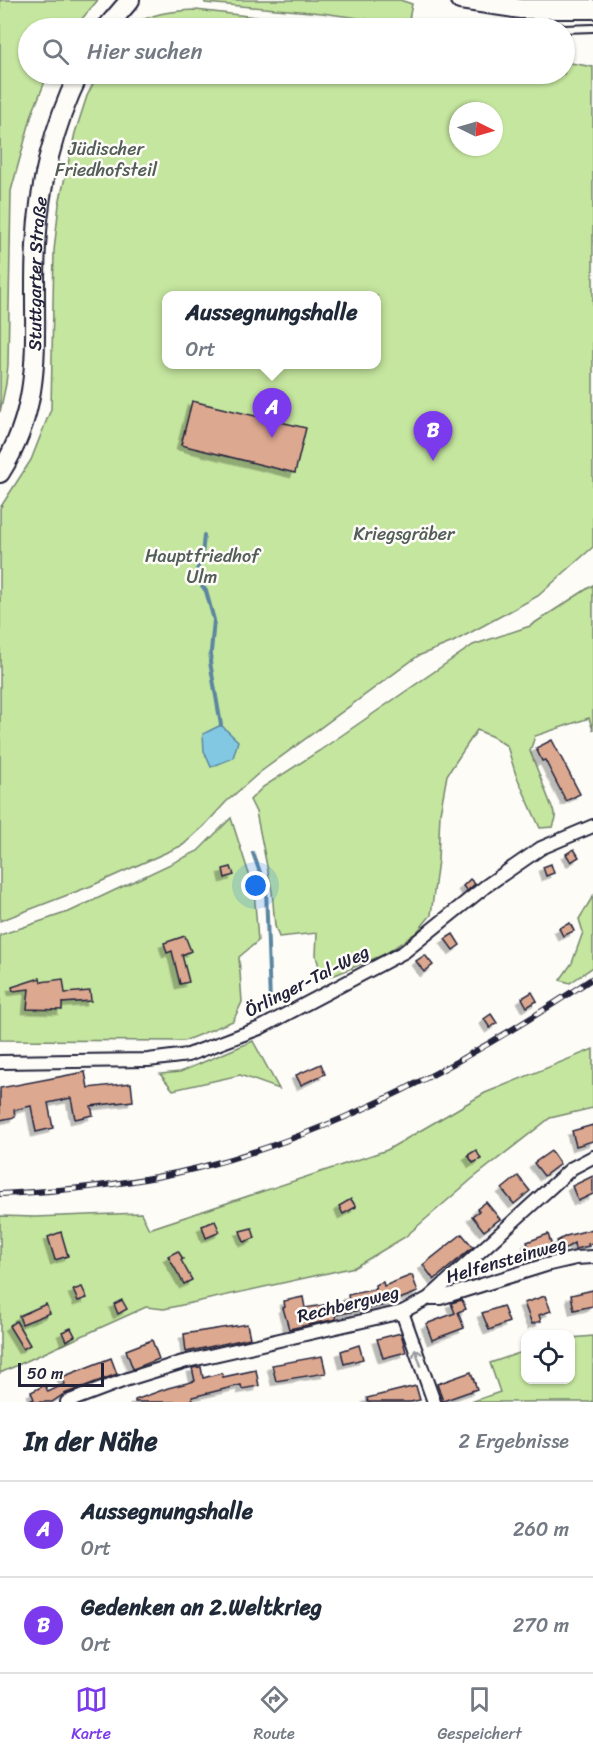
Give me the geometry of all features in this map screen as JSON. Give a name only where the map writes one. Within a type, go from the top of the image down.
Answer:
[{"type":"main road","points":[[115,18],[130,0]]},
{"type":"main road","points":[[460,0],[521,9],[593,9]]},
{"type":"main road","name":"Stuttgarter Straße","points":[[0,473],[18,441],[31,397],[39,207],[53,141],[75,84]]},
{"type":"street","name":"Örlinger-Tal-Weg","points":[[0,1062],[148,1060],[188,1055],[260,1028],[404,952],[486,886],[541,848],[593,826]]},
{"type":"street","name":"Rechbergweg","points":[[67,1402],[128,1379],[183,1362],[402,1312],[429,1298],[573,1168],[593,1157]]},
{"type":"street","name":"Helfensteinweg","points":[[429,1298],[440,1298],[566,1259],[593,1257]]},
{"type":"street","points":[[402,1312],[434,1402]]},
{"type":"lane","points":[[521,9],[540,18]]},
{"type":"lane","points":[[575,29],[593,28]]},
{"type":"green space","points":[[0,0],[98,0],[83,18],[18,18],[18,84],[44,84],[32,114],[11,191],[8,365],[0,412]]},
{"type":"green space","points":[[204,0],[400,0],[412,4],[409,18],[358,18],[205,3]]},
{"type":"green space","points":[[196,10],[265,18],[147,18],[178,11]]},
{"type":"green space","name":"Hauptfriedhof Ulm","points":[[575,64],[593,67],[593,547],[538,596],[453,642],[418,656],[259,773],[183,845],[91,886],[0,921],[0,508],[31,460],[51,409],[54,251],[59,204],[75,133],[93,84],[575,84]]},
{"type":"green space","points":[[593,585],[593,730],[589,718],[535,736],[530,751],[556,818],[553,827],[540,828],[516,775],[507,746],[477,730],[447,775],[440,813],[438,860],[431,915],[417,932],[385,954],[335,975],[322,977],[316,956],[317,933],[279,937],[275,926],[272,891],[256,812],[250,800],[263,787],[473,645],[530,626]]},
{"type":"green space","points":[[231,818],[254,890],[258,941],[239,957],[242,1002],[233,1021],[184,1041],[0,1040],[0,935],[71,911],[198,851]]},
{"type":"green space","points":[[593,896],[593,967],[570,983],[560,980],[572,963],[583,932],[579,919]]},
{"type":"green space","points":[[253,1041],[279,1089],[240,1075],[173,1090],[160,1074],[180,1072]]},
{"type":"green space","points":[[593,1049],[593,1108],[550,1118],[472,1179],[405,1237],[355,1267],[164,1309],[146,1307],[0,1373],[0,1216],[141,1213],[149,1229],[387,1150],[485,1093]]},
{"type":"green space","points":[[593,1336],[593,1402],[471,1402],[500,1392],[490,1363],[521,1352],[521,1384],[575,1384],[575,1338]]},
{"type":"water","points":[[221,725],[238,741],[233,758],[211,767],[204,751],[203,734]]},
{"type":"building","points":[[192,401],[306,428],[295,473],[181,445]]},
{"type":"building","points":[[552,740],[580,794],[566,801],[545,760],[542,761],[536,748]]},
{"type":"building","points":[[574,849],[579,857],[571,862],[566,854]]},
{"type":"building","points":[[551,864],[554,873],[546,876],[543,867]]},
{"type":"building","points":[[231,867],[234,875],[225,878],[223,869]]},
{"type":"building","points":[[470,879],[475,884],[467,891],[463,886]]},
{"type":"building","points":[[570,923],[574,931],[563,936],[559,928]]},
{"type":"building","points":[[453,934],[460,945],[453,950],[445,939]]},
{"type":"building","points":[[185,936],[191,951],[182,955],[189,982],[180,984],[172,951],[167,953],[164,943]]},
{"type":"building","points":[[425,955],[433,965],[424,972],[416,961]]},
{"type":"building","points":[[40,978],[41,982],[63,979],[65,993],[90,991],[91,1001],[62,1003],[62,1010],[27,1009],[29,989],[13,991],[12,987]]},
{"type":"building","points":[[532,992],[537,1001],[527,1007],[522,998]]},
{"type":"building","points":[[491,1014],[497,1023],[490,1028],[484,1019]]},
{"type":"building","points":[[321,1064],[325,1074],[301,1085],[296,1075]]},
{"type":"building","points":[[85,1072],[88,1088],[131,1083],[133,1101],[91,1106],[93,1115],[75,1119],[71,1098],[48,1103],[53,1128],[36,1132],[31,1106],[14,1110],[15,1117],[0,1120],[0,1088]]},
{"type":"building","points":[[593,1125],[593,1141],[576,1146],[572,1131]]},
{"type":"building","points":[[476,1150],[481,1159],[473,1163],[468,1155]]},
{"type":"building","points":[[551,1151],[560,1164],[544,1176],[534,1163]]},
{"type":"building","points":[[518,1176],[530,1191],[514,1204],[502,1189]]},
{"type":"building","points":[[593,1176],[593,1194],[578,1201],[572,1186]]},
{"type":"building","points":[[351,1199],[356,1207],[343,1214],[339,1206]]},
{"type":"building","points":[[486,1202],[500,1219],[484,1231],[472,1216]]},
{"type":"building","points":[[215,1221],[220,1232],[206,1238],[202,1226]]},
{"type":"building","points":[[252,1228],[255,1238],[244,1242],[240,1231]]},
{"type":"building","points":[[593,1229],[593,1243],[588,1244],[589,1246],[575,1249],[574,1243],[563,1250],[557,1241],[566,1236]]},
{"type":"building","points":[[61,1232],[68,1256],[55,1260],[48,1237]]},
{"type":"building","points":[[462,1234],[473,1247],[434,1280],[423,1265]]},
{"type":"building","points":[[548,1234],[553,1249],[532,1256],[527,1242]]},
{"type":"building","points":[[178,1251],[192,1280],[184,1284],[168,1256]]},
{"type":"building","points":[[412,1275],[418,1292],[381,1306],[335,1315],[336,1319],[289,1329],[283,1308],[285,1307],[284,1301],[303,1297],[305,1308],[349,1301],[348,1295],[376,1289],[375,1285],[383,1282],[384,1286]]},
{"type":"building","points":[[82,1287],[87,1298],[78,1301],[73,1290]]},
{"type":"building","points":[[593,1290],[593,1306],[574,1310],[571,1295]]},
{"type":"building","points":[[545,1296],[551,1311],[539,1315],[541,1321],[532,1324],[524,1303]]},
{"type":"building","points":[[122,1300],[127,1309],[118,1314],[114,1304]]},
{"type":"building","points":[[462,1300],[466,1309],[458,1312],[464,1328],[432,1340],[426,1324],[455,1313],[451,1303]]},
{"type":"building","points":[[46,1304],[50,1313],[22,1324],[19,1316]]},
{"type":"building","points":[[503,1306],[509,1322],[489,1330],[482,1313]]},
{"type":"building","points":[[16,1321],[30,1345],[23,1349],[9,1326]]},
{"type":"building","points":[[247,1324],[250,1338],[186,1352],[184,1334]]},
{"type":"building","points":[[71,1328],[75,1336],[66,1341],[62,1332]]},
{"type":"building","points":[[401,1333],[406,1352],[383,1358],[377,1339]]},
{"type":"building","points":[[152,1340],[159,1359],[133,1369],[126,1350]]},
{"type":"building","points":[[359,1345],[363,1359],[344,1364],[341,1351]]},
{"type":"building","points":[[322,1356],[326,1373],[276,1381],[272,1365]]},
{"type":"building","points":[[111,1358],[117,1374],[64,1394],[52,1402],[27,1402],[34,1399],[31,1392],[45,1385],[48,1392],[65,1384],[62,1377]]},
{"type":"building","points":[[201,1367],[203,1378],[222,1373],[223,1377],[256,1370],[259,1386],[242,1389],[241,1385],[192,1397],[193,1401],[188,1402],[135,1402],[135,1400],[168,1388],[195,1381],[192,1368]]},
{"type":"building","points":[[471,1372],[477,1389],[443,1401],[437,1384]]},
{"type":"building","points":[[416,1386],[420,1400],[368,1402],[367,1398]]},
{"type":"waterway","points":[[204,535],[202,556],[195,576],[206,591],[214,620],[210,662],[221,725]]},
{"type":"waterway","points":[[253,853],[266,889],[270,1003]]},
{"type":"railway","points":[[0,1194],[99,1186],[174,1174],[251,1153],[354,1113],[403,1090],[500,1037],[593,978]]},
{"type":"place","name":"Aussegnungshalle","points":[[272,438]]},
{"type":"place","name":"Gedenken an 2.Weltkrieg","points":[[433,461]]},
{"type":"park label","name":"Jüdischer Friedhofsteil","points":[[106,159]]},
{"type":"park label","name":"Kriegsgräber","points":[[404,534]]}]
